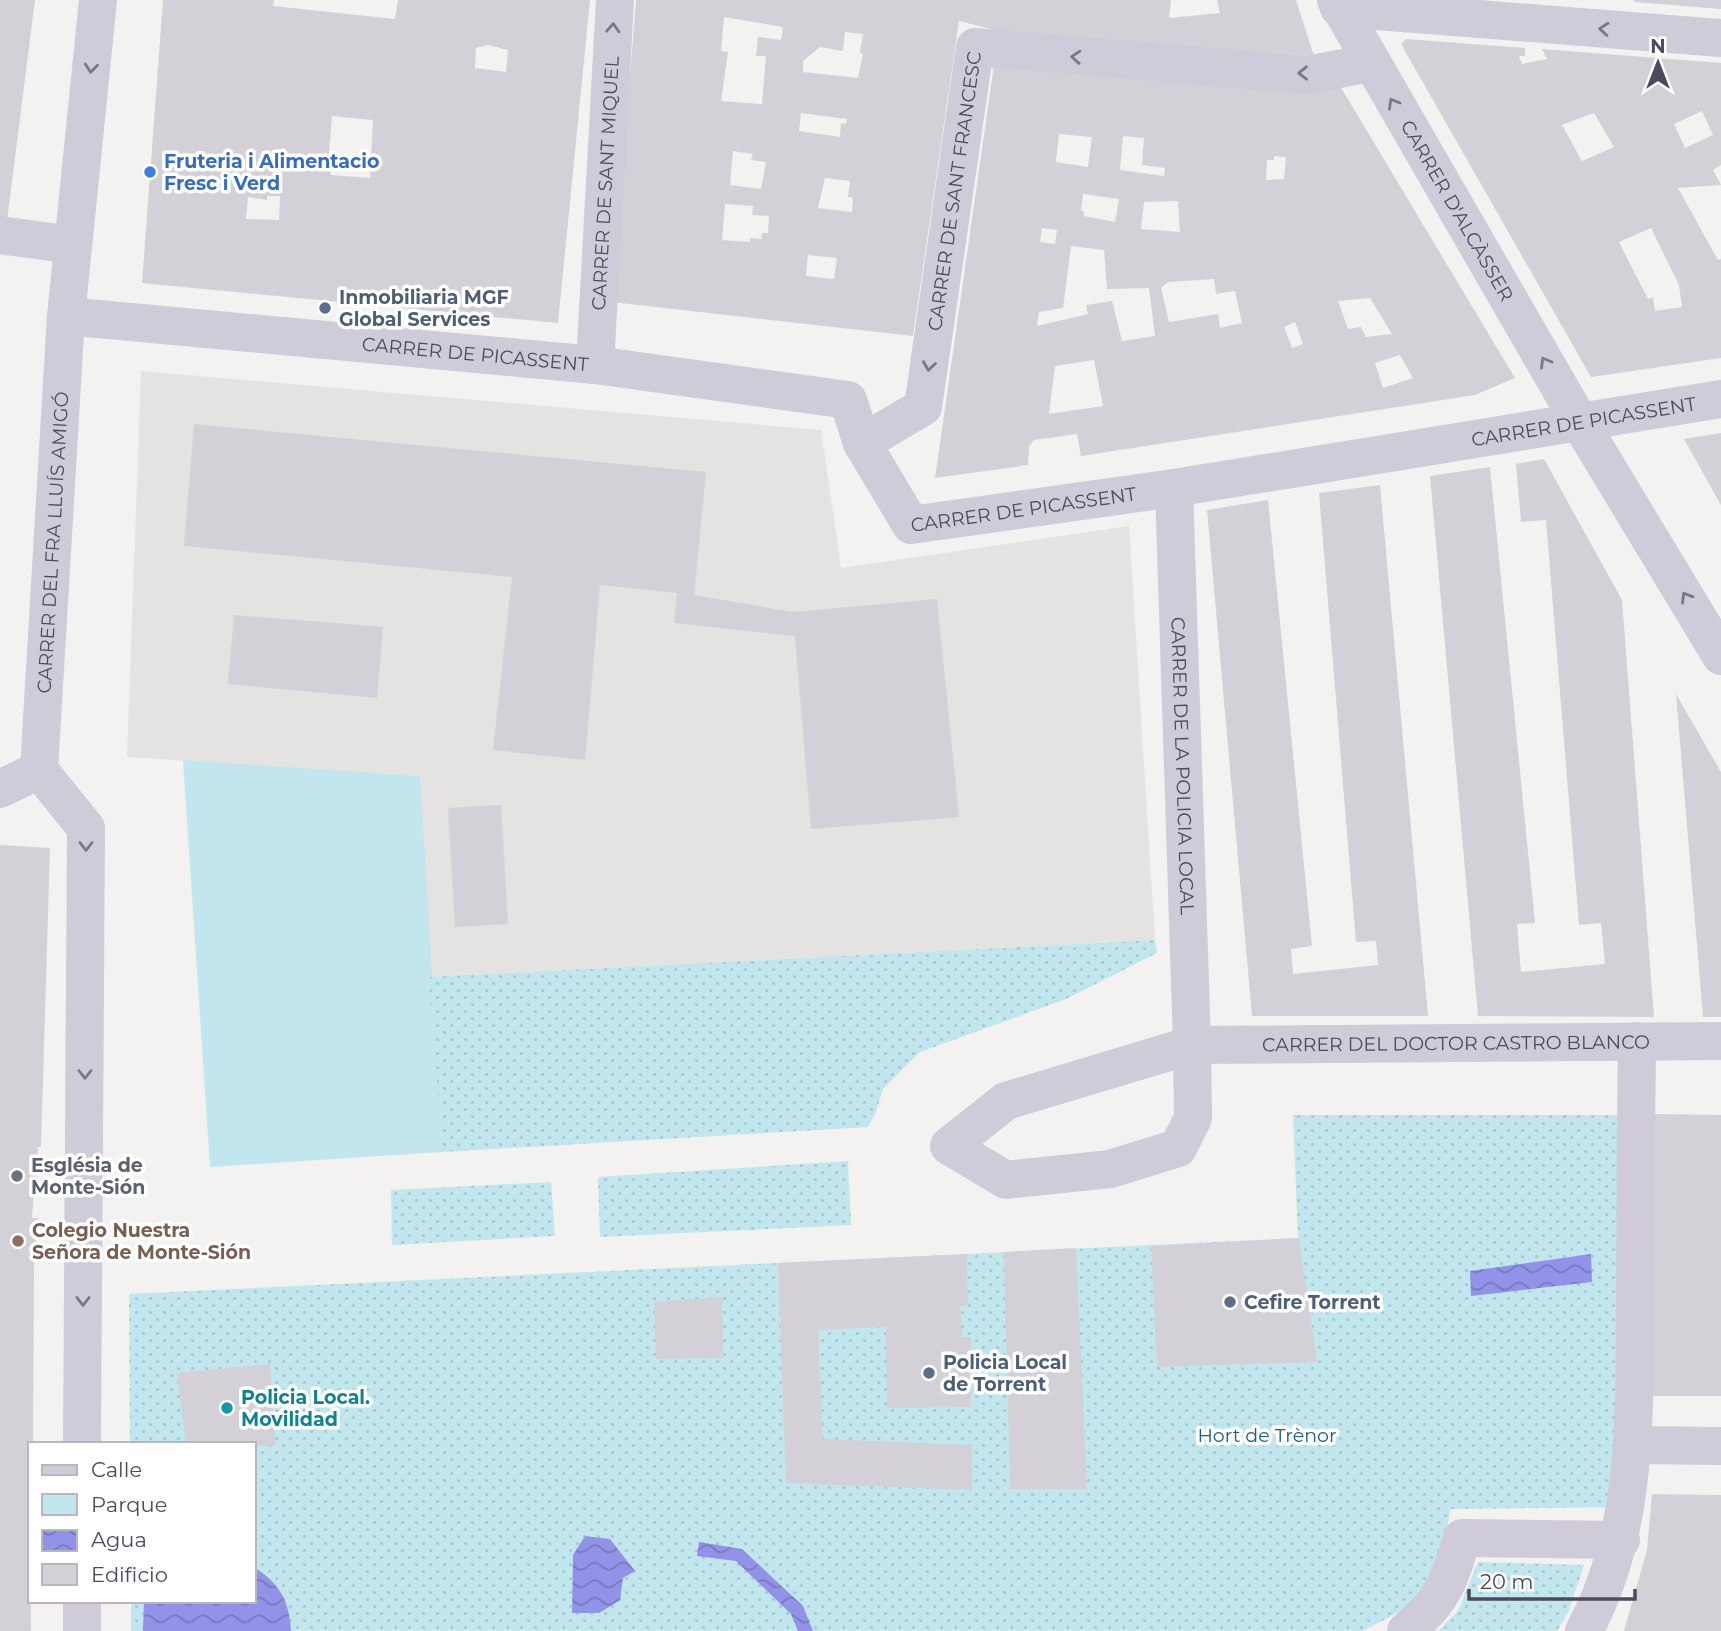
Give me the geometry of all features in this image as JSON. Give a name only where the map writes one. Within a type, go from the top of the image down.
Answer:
[{"type":"street","name":"CARRER DEL FRA LLUÍS AMIGÓ","points":[[39,770],[66,316],[98,0]]},
{"type":"street","name":"CARRER DE SANT MIQUEL","points":[[594,365],[615,0]]},
{"type":"street","points":[[1338,4],[1721,38]]},
{"type":"street","name":"CARRER D'ALCÀSSER","points":[[1338,4],[1580,421],[1721,656]]},
{"type":"street","name":"CARRER DE SANT FRANCESC","points":[[862,443],[923,407],[975,47],[1307,75],[1370,63]]},
{"type":"street","points":[[0,235],[73,245]]},
{"type":"street","name":"CARRER DE PICASSENT","points":[[66,316],[594,365],[848,400],[862,443],[911,525],[1174,488],[1721,399]]},
{"type":"street","name":"CARRER DE LA POLICIA LOCAL","points":[[1174,488],[1192,1045],[1193,1118],[1178,1148],[1110,1169],[1006,1180],[949,1146],[1006,1101],[1192,1045]]},
{"type":"street","points":[[0,789],[39,770],[86,828],[82,1442]]},
{"type":"street","points":[[1584,1631],[1602,1599],[1621,1540],[1632,1445],[1636,1041]]},
{"type":"street","name":"CARRER DEL DOCTOR CASTRO BLANCO","points":[[1192,1045],[1721,1041]]},
{"type":"street","points":[[1632,1445],[1721,1446]]},
{"type":"street","points":[[1406,1631],[1426,1615],[1449,1584],[1462,1538],[1621,1540]]},
{"type":"street","points":[[82,1603],[82,1631]]},
{"type":"shaded area","points":[[141,371],[821,430],[841,568],[1129,526],[1155,940],[429,977],[420,776],[127,757]]},
{"type":"green space","points":[[183,760],[420,776],[443,1152],[210,1167]]},
{"type":"green space","points":[[1155,940],[1157,953],[1066,999],[920,1052],[883,1089],[868,1127],[443,1152],[429,977]]},
{"type":"green space","name":"Hort de Trènor","points":[[1293,1115],[1628,1115],[1626,1507],[1450,1509],[1442,1549],[1425,1585],[1407,1606],[1364,1631],[131,1631],[131,1603],[256,1603],[256,1442],[130,1442],[129,1294],[1298,1238]]},
{"type":"green space","points":[[848,1161],[851,1225],[600,1237],[598,1177]]},
{"type":"green space","points":[[551,1182],[555,1236],[392,1245],[391,1190]]},
{"type":"green space","points":[[1478,1562],[1584,1565],[1568,1613],[1557,1631],[1438,1631],[1458,1611]]},
{"type":"water","points":[[1591,1254],[1592,1282],[1471,1296],[1470,1271]]},
{"type":"water","points":[[585,1536],[610,1539],[635,1571],[623,1578],[620,1600],[599,1613],[572,1613],[573,1555]]},
{"type":"water","points":[[699,1542],[742,1549],[803,1606],[813,1631],[798,1631],[791,1614],[736,1561],[697,1556]]},
{"type":"water","points":[[256,1569],[281,1594],[288,1610],[291,1631],[143,1631],[144,1603],[256,1603]]},
{"type":"building","points":[[0,0],[35,0],[7,221],[0,220]]},
{"type":"building","points":[[163,0],[274,0],[273,6],[395,19],[398,0],[590,0],[558,323],[142,283]],"holes":[[[488,45],[508,50],[506,72],[475,68],[476,48]],[[332,116],[373,120],[370,178],[331,175],[328,165]],[[267,196],[280,196],[279,220],[246,219],[248,197],[267,200]]]},
{"type":"building","points":[[636,0],[1171,0],[1169,18],[1220,13],[1217,0],[1296,0],[1314,56],[1023,37],[959,21],[913,336],[612,302]],"holes":[[[724,17],[783,27],[781,40],[758,37],[756,56],[766,56],[762,104],[721,101],[728,52],[721,51]],[[845,32],[863,34],[860,53],[863,54],[858,78],[803,72],[803,61],[820,47],[843,51]],[[801,113],[847,119],[846,124],[841,123],[840,137],[799,131]],[[733,151],[753,154],[751,160],[766,162],[761,189],[730,185]],[[825,178],[850,181],[848,197],[853,198],[852,212],[818,208]],[[725,204],[753,206],[752,215],[769,216],[768,233],[762,233],[761,239],[750,238],[750,242],[722,240]],[[808,255],[837,258],[834,279],[806,276]]]},
{"type":"building","points":[[1721,0],[1721,9],[1634,2]]},
{"type":"building","points":[[1406,39],[1525,48],[1525,56],[1519,56],[1522,64],[1547,59],[1542,49],[1721,63],[1721,165],[1713,170],[1721,185],[1678,188],[1718,260],[1721,259],[1721,358],[1591,377],[1401,44]],"holes":[[[1702,111],[1713,135],[1685,148],[1674,124]],[[1594,113],[1614,147],[1582,161],[1562,125]],[[1651,228],[1679,285],[1682,307],[1655,311],[1653,297],[1648,299],[1619,242]]]},
{"type":"building","points":[[994,65],[1340,86],[1515,378],[1475,395],[1081,456],[1077,434],[1034,440],[1029,447],[1028,465],[935,478]],"holes":[[[1059,134],[1092,137],[1088,167],[1056,162]],[[1123,136],[1144,138],[1142,165],[1165,168],[1164,176],[1120,170]],[[1274,156],[1286,157],[1284,179],[1266,180],[1267,160],[1274,160]],[[1083,194],[1119,199],[1115,222],[1084,216],[1084,211],[1081,211]],[[1178,201],[1180,232],[1141,229],[1144,202]],[[1042,228],[1057,230],[1055,244],[1040,242]],[[1071,246],[1104,250],[1107,289],[1149,288],[1155,336],[1122,341],[1112,301],[1086,305],[1088,314],[1037,326],[1039,312],[1063,308]],[[1214,279],[1216,294],[1235,291],[1242,323],[1220,328],[1218,314],[1169,322],[1161,288],[1168,282]],[[1370,298],[1392,334],[1366,337],[1361,327],[1348,329],[1338,301]],[[1295,322],[1303,344],[1292,348],[1284,327]],[[1400,355],[1413,378],[1383,388],[1375,363]],[[1094,360],[1103,406],[1049,414],[1055,366]]]},
{"type":"building","points":[[194,424],[706,472],[694,595],[793,612],[937,599],[959,817],[811,829],[795,636],[674,623],[677,593],[600,585],[585,760],[493,750],[512,577],[184,546]]},
{"type":"building","points":[[1721,433],[1721,505],[1684,439]]},
{"type":"building","points":[[1544,459],[1622,600],[1654,1017],[1478,1016],[1430,476],[1490,467],[1535,923],[1517,924],[1521,972],[1605,964],[1601,923],[1579,925],[1546,520],[1521,522],[1516,464]]},
{"type":"building","points":[[1380,485],[1428,1016],[1252,1016],[1207,510],[1268,500],[1312,946],[1291,949],[1293,974],[1378,965],[1376,941],[1356,942],[1319,493]]},
{"type":"building","points":[[234,615],[383,627],[377,698],[228,684]]},
{"type":"building","points":[[1676,694],[1721,772],[1721,1017],[1703,1017]]},
{"type":"building","points":[[501,805],[508,924],[455,927],[448,808]]},
{"type":"building","name":"Colegio Nuestra Señora de Monte-Sión","points":[[0,845],[50,848],[41,1147],[38,1147],[37,1190],[34,1190],[32,1218],[38,1218],[34,1265],[33,1442],[28,1442],[28,1603],[31,1603],[31,1631],[0,1631]]},
{"type":"building","points":[[1655,1114],[1721,1115],[1721,1396],[1652,1396]]},
{"type":"building","points":[[1299,1238],[1317,1362],[1157,1367],[1151,1246]]},
{"type":"building","points":[[1076,1248],[1087,1489],[1010,1489],[1004,1252]]},
{"type":"building","name":"Policia Local de Torrent","points":[[967,1254],[968,1305],[960,1306],[962,1337],[971,1337],[971,1407],[887,1408],[886,1327],[818,1330],[823,1439],[972,1445],[972,1490],[786,1483],[778,1263]]},
{"type":"building","points":[[722,1297],[723,1358],[656,1359],[654,1302]]},
{"type":"building","name":"Policia Local. Movilidad","points":[[270,1364],[275,1446],[256,1446],[256,1442],[186,1442],[177,1373]]},
{"type":"building","points":[[1652,1494],[1721,1495],[1721,1631],[1624,1631],[1647,1550]]},
{"type":"place","name":"Fruteria i Alimentacio Fresc i Verd","points":[[150,172]]},
{"type":"place","name":"Inmobiliaria MGF Global Services","points":[[325,308]]},
{"type":"place","name":"Església de Monte-Sión","points":[[17,1176]]},
{"type":"place","name":"Colegio Nuestra Señora de Monte-Sión","points":[[18,1241]]},
{"type":"place","name":"Cefire Torrent","points":[[1230,1302]]},
{"type":"place","name":"Policia Local de Torrent","points":[[929,1373]]},
{"type":"place","name":"Policia Local. Movilidad","points":[[227,1408]]}]
